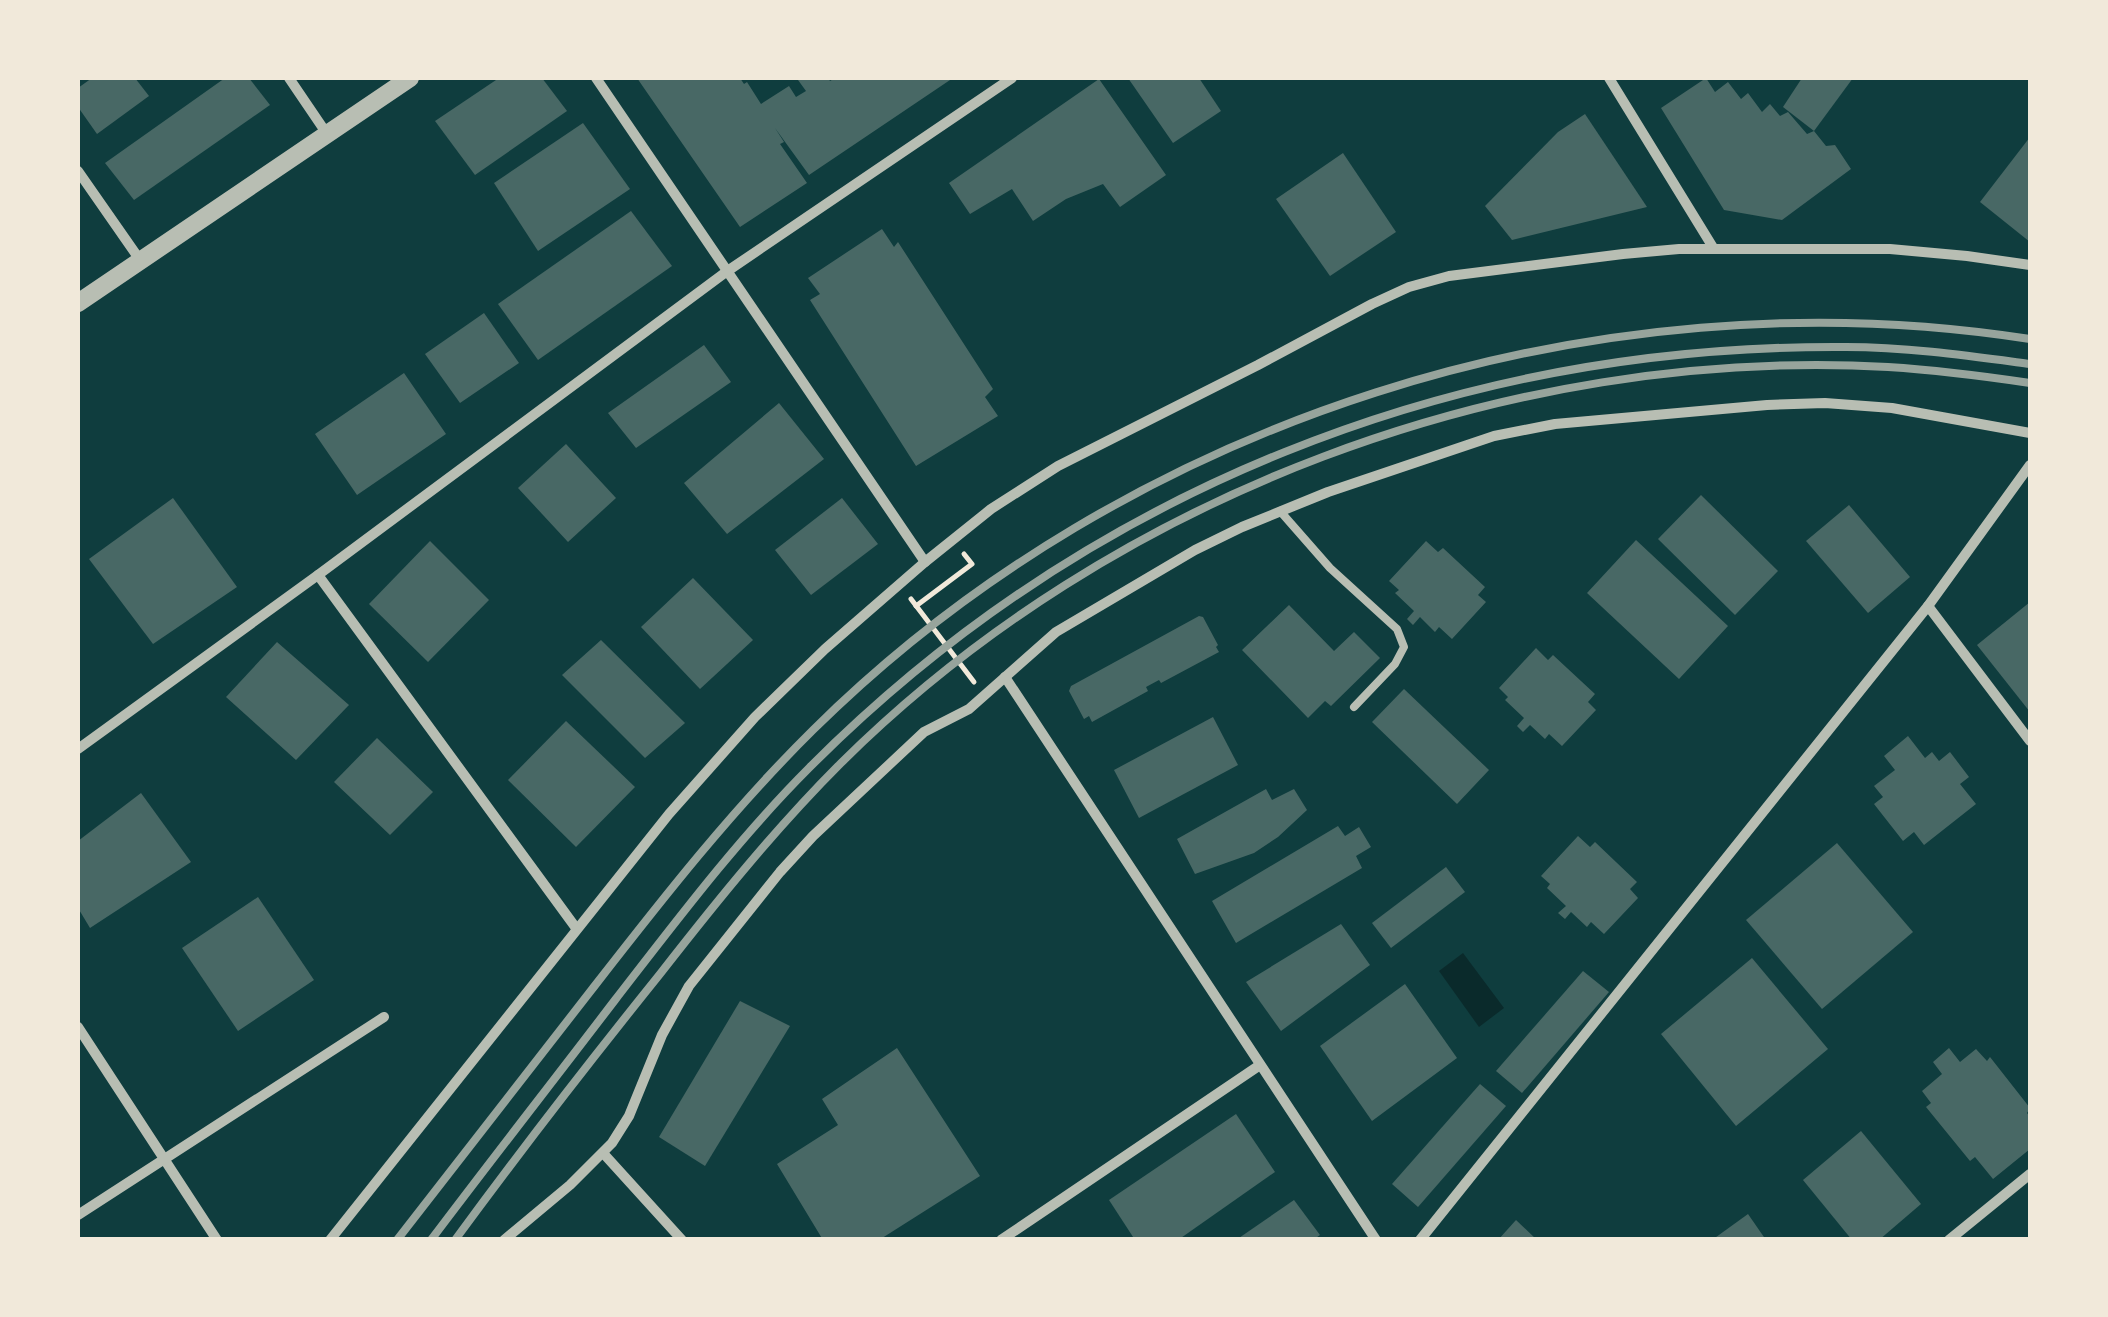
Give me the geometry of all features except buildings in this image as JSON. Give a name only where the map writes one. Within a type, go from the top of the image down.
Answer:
[{"type":"street","points":[[289,78],[327,134]]},
{"type":"street","points":[[78,303],[410,78]]},
{"type":"street","points":[[596,78],[925,562]]},
{"type":"street","points":[[78,749],[726,272],[1012,78]]},
{"type":"street","points":[[1610,78],[1714,249]]},
{"type":"street","points":[[78,171],[140,260]]},
{"type":"street","points":[[330,1240],[683,796],[755,717],[825,648],[925,562],[1058,466],[1396,292],[1435,279],[1650,251],[1714,249],[1890,250],[2030,265]]},
{"type":"street","points":[[504,1240],[603,1153],[629,1116],[671,1016],[689,986],[813,836],[924,732],[969,709],[1049,637],[1195,550],[1280,510],[1472,443],[1555,424],[1824,402],[1892,408],[2030,432]]},
{"type":"street","points":[[1420,1240],[1928,606],[2030,465]]},
{"type":"street","points":[[318,575],[576,928]]},
{"type":"street","points":[[1928,606],[2030,741]]},
{"type":"street","points":[[1005,677],[1376,1240]]},
{"type":"street","points":[[78,1215],[384,1018]]},
{"type":"street","points":[[78,1027],[217,1240]]},
{"type":"street","points":[[1000,1240],[1260,1064]]},
{"type":"street","points":[[603,1153],[682,1240]]},
{"type":"street","points":[[1949,1240],[2030,1174]]},
{"type":"lane","points":[[1280,510],[1330,568],[1397,629],[1404,647],[1396,664],[1354,707]]},
{"type":"path","points":[[972,564],[916,606],[977,686]]},
{"type":"water","points":[[1463,953],[1504,1008],[1479,1027],[1439,971]]},
{"type":"railway","points":[[397,1240],[672,888],[783,760],[938,621],[1074,528],[1221,452],[1376,392],[1537,351],[1700,328],[1866,324],[2030,339]]},
{"type":"railway","points":[[431,1240],[685,910],[809,768],[917,670],[1033,585],[1155,512],[1284,452],[1419,406],[1558,372],[1700,353],[1846,347],[1916,350],[2030,364]]},
{"type":"railway","points":[[455,1240],[703,920],[841,763],[948,668],[1065,585],[1191,514],[1323,457],[1461,412],[1602,382],[1745,367],[1888,367],[2030,383]]}]
